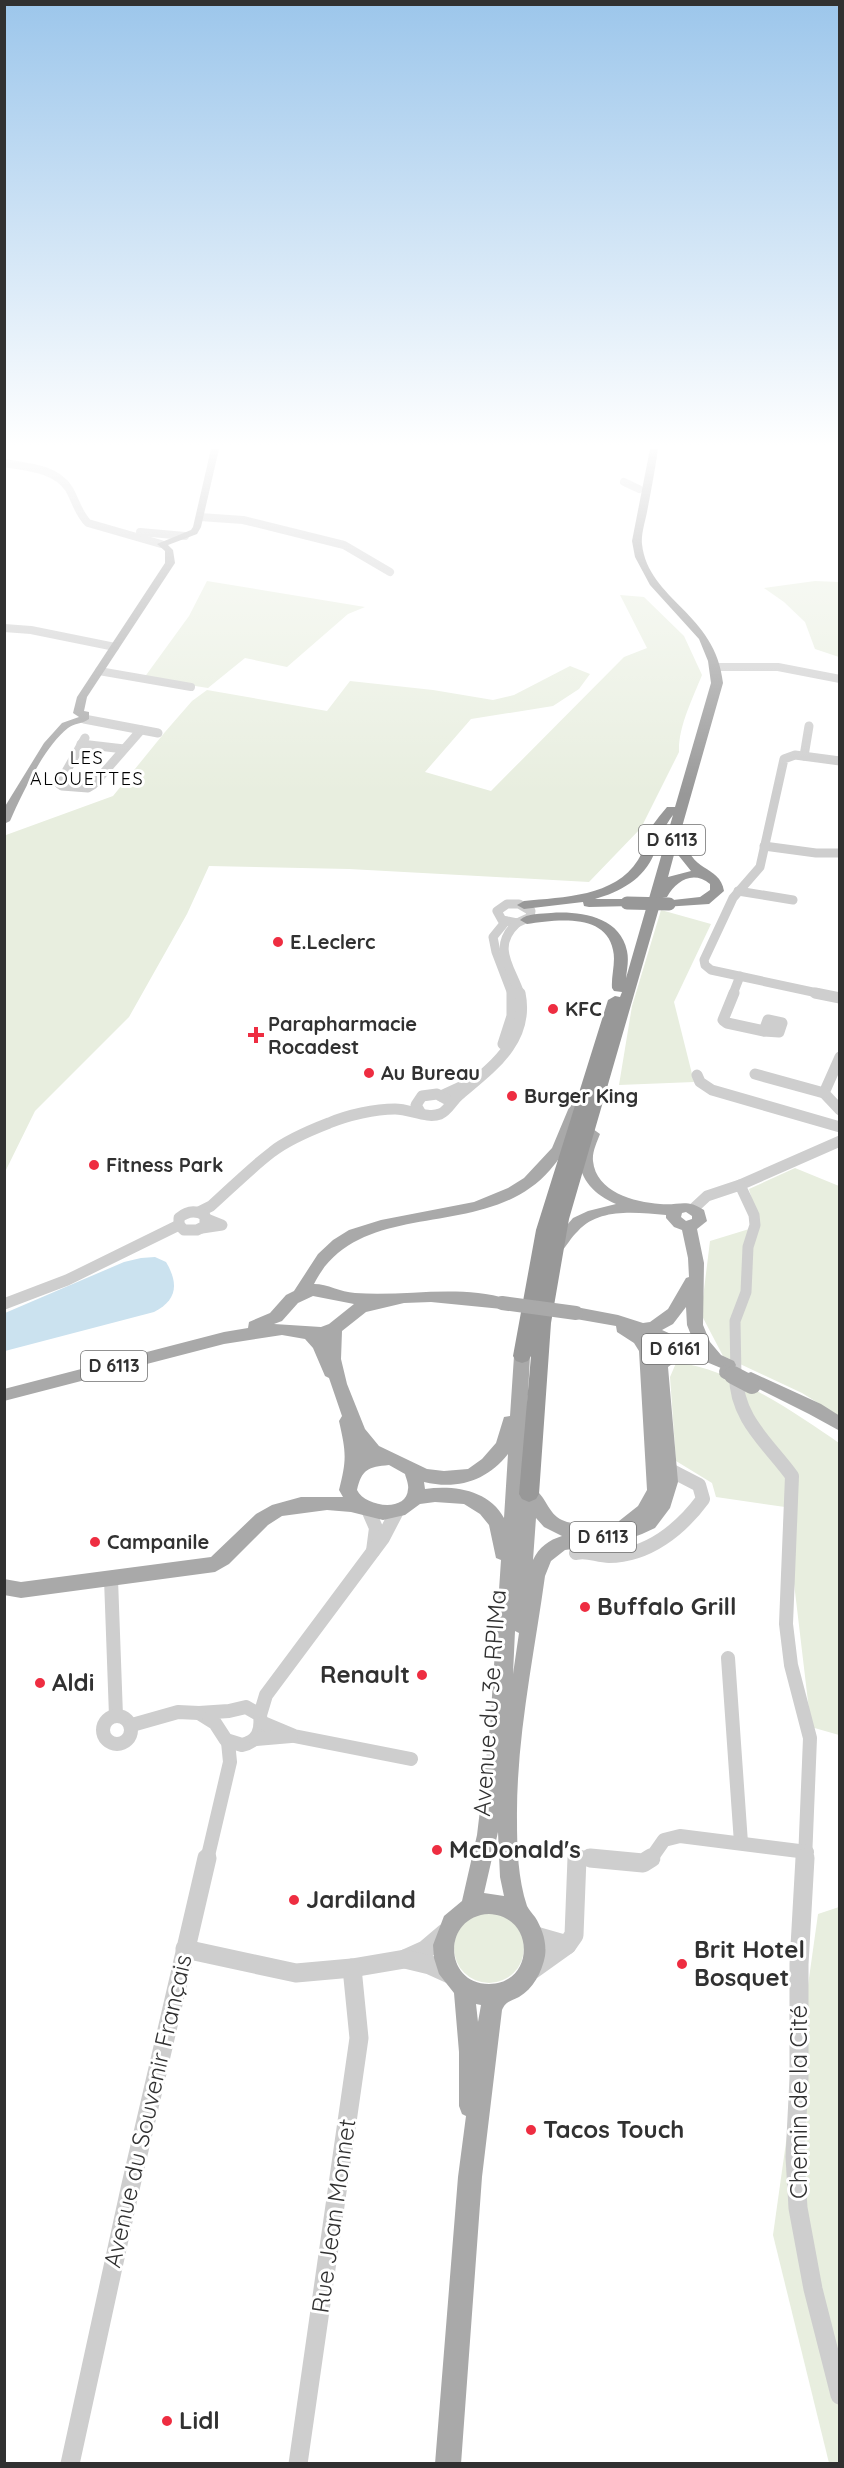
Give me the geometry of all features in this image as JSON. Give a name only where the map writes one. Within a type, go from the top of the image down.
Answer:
[{"type":"highway","name":"D 6113","points":[[522,1356],[544,1230],[706,697],[708,668],[703,651],[682,620],[649,588],[634,564]]},
{"type":"highway","name":"D 6113","points":[[529,1494],[542,1323],[561,1219],[617,1034],[717,683],[716,667],[703,637],[648,578],[642,564]]},
{"type":"highway","points":[[542,903],[692,904],[712,897],[717,891],[716,883],[686,860],[679,845],[697,776],[701,743]]},
{"type":"highway","points":[[521,917],[542,903],[596,894],[628,881],[644,861],[657,829],[671,810]]},
{"type":"highway","points":[[644,936],[666,884],[673,878],[683,874],[711,879]]},
{"type":"highway","points":[[521,917],[560,903]]},
{"type":"highway","points":[[521,917],[573,916],[604,927],[613,935],[620,947],[618,988]]},
{"type":"main road","points":[[4,821],[15,799],[60,730],[78,717],[82,697],[169,564]]},
{"type":"main road","name":"D 6113","points":[[617,1034],[609,1080],[586,1162],[590,1175],[600,1189],[628,1204],[674,1214]]},
{"type":"main road","name":"D 6113","points":[[301,1293],[316,1267],[330,1250],[349,1237],[405,1220],[477,1207],[504,1198],[521,1188],[543,1170],[558,1149],[597,1058]]},
{"type":"main road","points":[[685,1207],[693,1209],[699,1214],[700,1221],[689,1226],[681,1225],[674,1214],[685,1207]]},
{"type":"main road","name":"D 6113","points":[[555,1249],[564,1242],[574,1226],[598,1213],[629,1208],[674,1214]]},
{"type":"main road","points":[[689,1226],[697,1269],[692,1307],[695,1324],[705,1349],[724,1366]]},
{"type":"main road","points":[[643,1329],[657,1328],[665,1323],[684,1298],[697,1269]]},
{"type":"main road","points":[[4,1587],[21,1590],[215,1564],[230,1554],[269,1514],[282,1508],[321,1503],[348,1504],[365,1509],[383,1514],[397,1511],[413,1498],[417,1489],[417,1479],[412,1470],[402,1462],[388,1458],[368,1447],[356,1428],[334,1364],[333,1342],[344,1307],[337,1296],[322,1290],[301,1293],[286,1307],[285,1316],[288,1323],[320,1346],[340,1397],[355,1454],[351,1497],[365,1509]]},
{"type":"main road","name":"D 6113","points":[[337,1296],[355,1299],[469,1298],[576,1313],[643,1329]]},
{"type":"main road","name":"D 6113","points":[[339,1324],[361,1307],[404,1298]]},
{"type":"main road","name":"D 6113","points":[[224,1338],[272,1320],[286,1307]]},
{"type":"main road","name":"D 6113","points":[[529,1494],[538,1503],[547,1519],[560,1528],[580,1533],[615,1529],[627,1525],[642,1515],[651,1503],[663,1476],[651,1424],[647,1350],[640,1339],[623,1328],[576,1313]]},
{"type":"main road","points":[[302,1332],[323,1334],[339,1324]]},
{"type":"main road","name":"D 6161","points":[[623,1328],[690,1356],[724,1366]]},
{"type":"main road","name":"D 6113","points":[[4,1395],[224,1338],[282,1329],[302,1332]]},
{"type":"main road","name":"D 6161","points":[[643,1329],[724,1366],[840,1433]]},
{"type":"main road","name":"D 6113","points":[[513,1737],[536,1576],[544,1556],[562,1543],[620,1535],[649,1523],[664,1503],[659,1371],[661,1363],[667,1358],[675,1355],[690,1356]]},
{"type":"main road","points":[[412,1470],[440,1478],[459,1477],[476,1473],[491,1461],[506,1443],[514,1375],[522,1356]]},
{"type":"main road","name":"D 6113","points":[[504,1657],[522,1356]]},
{"type":"main road","name":"D 6161","points":[[751,1381],[815,1409],[840,1425]]},
{"type":"main road","points":[[321,1503],[336,1496],[370,1461],[388,1458]]},
{"type":"main road","points":[[413,1498],[442,1493],[462,1497],[483,1506],[495,1519],[501,1534],[504,1572],[504,1657]]},
{"type":"main road","name":"Avenue du 3e RPIMa","points":[[519,1915],[510,1876],[507,1819],[529,1494]]},
{"type":"main road","name":"Avenue du 3e RPIMa","points":[[471,1906],[487,1835],[500,1726],[504,1657]]},
{"type":"main road","points":[[458,1981],[476,1993],[498,1994],[509,1991],[523,1981],[530,1972],[535,1954],[532,1935],[519,1915],[504,1906],[493,1903],[471,1906],[460,1913],[447,1929],[444,1941],[444,1954],[458,1981],[470,2052],[470,2177]]},
{"type":"main road","points":[[448,2463],[470,2177],[489,2019],[491,2008],[498,1994]]},
{"type":"street","points":[[371,564],[390,572]]},
{"type":"street","points":[[4,628],[31,630],[115,646]]},
{"type":"street","points":[[716,667],[778,667],[840,680]]},
{"type":"street","points":[[99,671],[191,687]]},
{"type":"street","points":[[78,717],[158,733]]},
{"type":"street","points":[[804,756],[809,726]]},
{"type":"street","points":[[124,749],[83,741],[61,776],[59,784],[88,788],[124,749],[141,730]]},
{"type":"street","points":[[840,761],[788,756],[781,766],[760,867],[733,898],[704,960],[705,965],[711,970],[840,998]]},
{"type":"street","points":[[764,846],[816,853],[840,853]]},
{"type":"street","points":[[738,891],[793,900]]},
{"type":"street","points":[[4,1304],[68,1280],[181,1227],[193,1231],[205,1216],[274,1150],[295,1138],[344,1117],[375,1111],[443,1107],[490,1072],[504,1057],[518,1029],[522,1005],[518,984],[503,950],[503,938],[508,929],[521,917]]},
{"type":"street","points":[[740,976],[723,1020],[764,1031]]},
{"type":"street","points":[[824,1093],[840,1057]]},
{"type":"street","points":[[755,1074],[824,1093],[840,1110]]},
{"type":"street","points":[[698,1075],[699,1082],[712,1090],[840,1127]]},
{"type":"street","points":[[418,1107],[426,1095],[443,1107]]},
{"type":"street","points":[[693,1209],[707,1196],[740,1185],[840,1141]]},
{"type":"street","name":"Chemin de la Cité","points":[[740,1185],[754,1215],[755,1225],[748,1247],[746,1292],[735,1321],[736,1394],[751,1426],[792,1476],[786,1624],[790,1665],[810,1738],[807,1852],[799,1964],[796,2179],[798,2208],[813,2289],[840,2395]]},
{"type":"street","points":[[181,1227],[182,1215],[189,1212],[205,1216]]},
{"type":"street","points":[[576,1553],[582,1551],[614,1556],[651,1545],[662,1540],[691,1517],[703,1499],[696,1483],[663,1476]]},
{"type":"street","points":[[365,1509],[376,1528],[373,1552]]},
{"type":"street","points":[[256,1739],[261,1732],[266,1695],[373,1552],[397,1511]]},
{"type":"street","points":[[111,1579],[116,1716]]},
{"type":"street","points":[[728,1658],[741,1842]]},
{"type":"street","points":[[230,1739],[222,1718],[235,1709],[266,1695]]},
{"type":"street","points":[[132,1725],[178,1712],[200,1713],[250,1708],[261,1719],[294,1736]]},
{"type":"street","points":[[200,1713],[230,1739],[294,1736],[411,1759]]},
{"type":"street","points":[[116,1716],[128,1720],[132,1725],[128,1737],[123,1742],[109,1743],[101,1733],[102,1726],[110,1718],[116,1716]]},
{"type":"street","name":"Avenue du Souvenir Français","points":[[70,2463],[95,2339],[230,1762],[230,1739]]},
{"type":"street","points":[[530,1972],[567,1945],[574,1935],[577,1857],[643,1863],[650,1860],[659,1845],[670,1837],[741,1842],[807,1852]]},
{"type":"street","points":[[185,1949],[296,1973],[352,1968],[405,1959],[425,1950],[447,1929]]},
{"type":"street","points":[[532,1935],[542,1940],[567,1945]]},
{"type":"street","points":[[405,1959],[430,1965],[458,1981]]},
{"type":"street","name":"Rue Jean Monnet","points":[[298,2463],[359,2038],[352,1968]]},
{"type":"green space","points":[[207,581],[365,607],[348,614],[287,667],[245,658],[208,688],[144,678],[189,616]]},
{"type":"green space","points":[[815,581],[839,582],[839,657],[815,649],[805,622],[784,602],[764,588]]},
{"type":"green space","points":[[620,595],[644,597],[684,636],[702,675],[683,723],[679,752],[641,828],[589,882],[349,869],[209,866],[187,914],[129,1017],[35,1111],[5,1172],[6,835],[113,796],[192,701],[207,690],[327,711],[350,681],[433,690],[493,700],[514,695],[570,666],[590,674],[579,689],[553,706],[471,719],[425,772],[491,791],[624,657],[647,648]]},
{"type":"green space","points":[[661,910],[711,924],[674,1002],[694,1082],[619,1085],[632,1006]]},
{"type":"green space","points":[[795,1168],[839,1186],[839,1416],[802,1393],[723,1356],[701,1314],[710,1241],[759,1226],[749,1189]]},
{"type":"green space","points":[[676,1363],[696,1366],[739,1382],[761,1393],[839,1443],[839,1735],[811,1727],[785,1507],[716,1497],[712,1483],[676,1461],[670,1377]]},
{"type":"green space","points":[[839,1907],[839,2463],[829,2463],[773,2235],[818,1914]]},
{"type":"green space","points":[[496,1913],[509,1919],[518,1928],[522,1934],[524,1948],[522,1962],[514,1973],[503,1981],[482,1983],[464,1973],[456,1962],[454,1941],[464,1923],[475,1915]]},
{"type":"water","points":[[155,1257],[166,1262],[174,1284],[171,1297],[162,1307],[154,1312],[5,1351],[5,1313],[124,1262]]},
{"type":"place","name":"E.Leclerc","points":[[278,942]]},
{"type":"place","name":"KFC","points":[[553,1009]]},
{"type":"place","name":"Parapharmacie Rocadest","points":[[256,1035]]},
{"type":"place","name":"Au Bureau","points":[[369,1073]]},
{"type":"place","name":"Burger King","points":[[512,1096]]},
{"type":"place","name":"Fitness Park","points":[[94,1165]]},
{"type":"place","name":"Campanile","points":[[95,1542]]},
{"type":"place","name":"Buffalo Grill","points":[[585,1607]]},
{"type":"place","name":"Renault","points":[[422,1675]]},
{"type":"place","name":"Aldi","points":[[40,1683]]},
{"type":"place","name":"McDonald's","points":[[437,1850]]},
{"type":"place","name":"Jardiland","points":[[294,1900]]},
{"type":"place","name":"Brit Hotel Bosquet","points":[[682,1964]]},
{"type":"place","name":"Tacos Touch","points":[[531,2130]]},
{"type":"place","name":"Lidl","points":[[167,2421]]},
{"type":"district","name":"LES ALOUETTES","points":[[87,768]]}]
